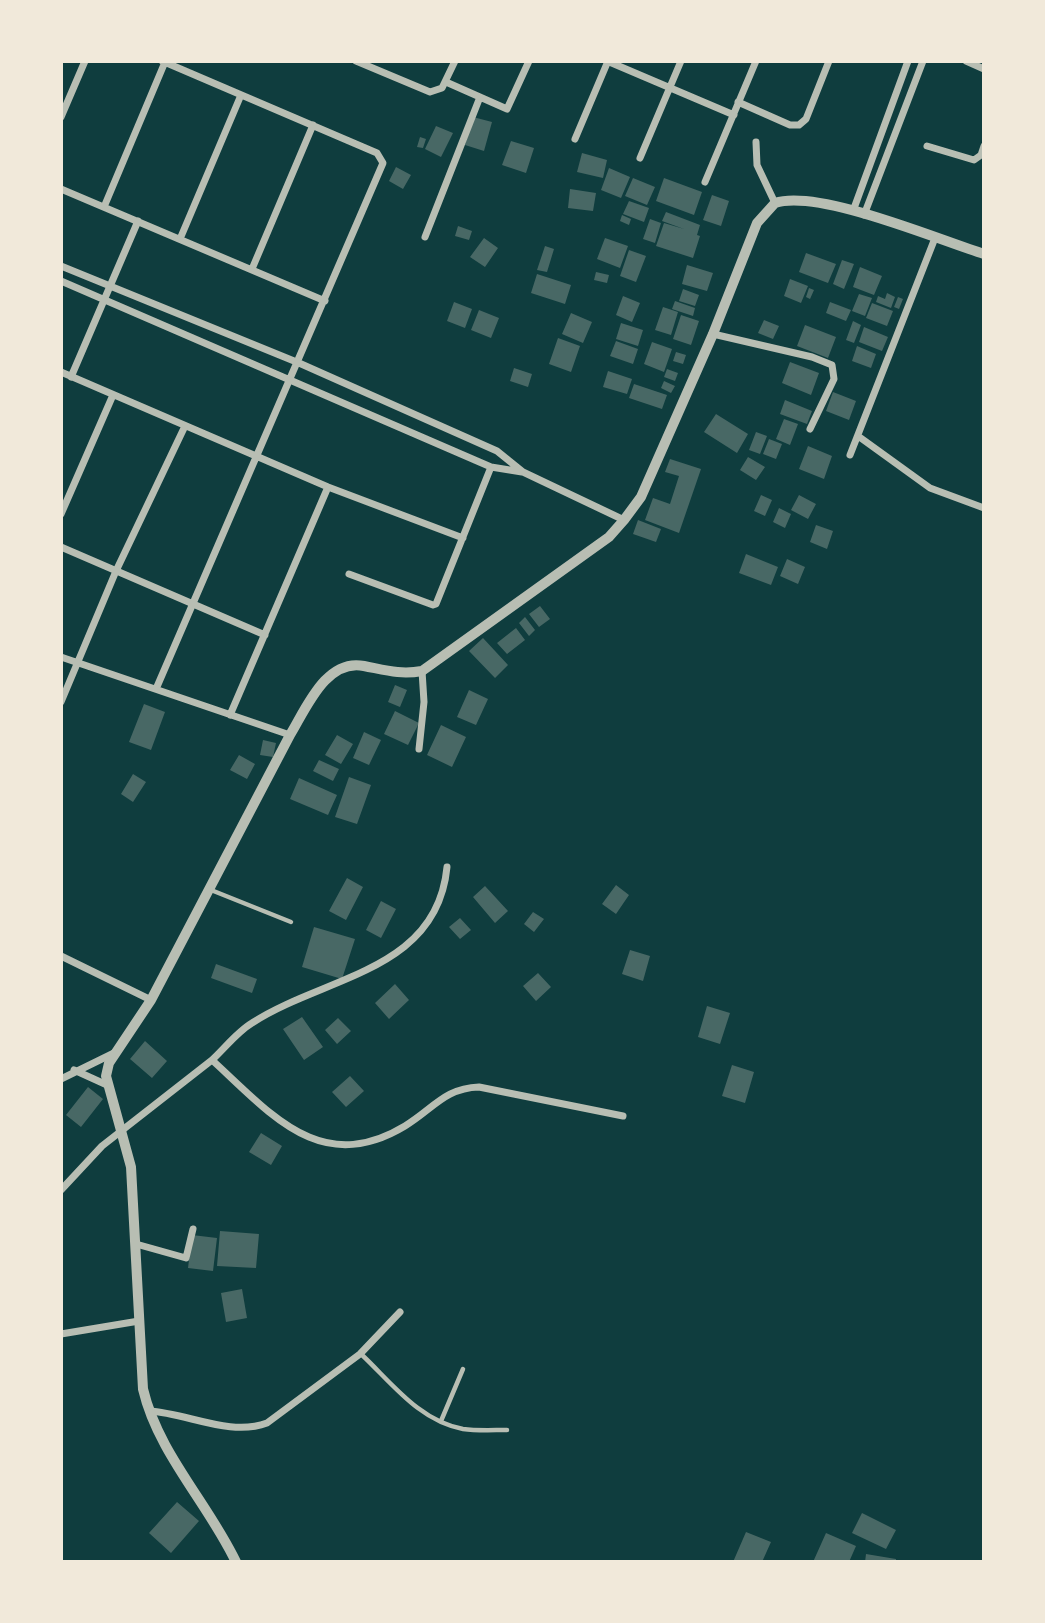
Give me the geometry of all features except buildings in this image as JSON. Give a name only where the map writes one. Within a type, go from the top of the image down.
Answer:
[{"type":"street","points":[[61,117],[85,61]]},
{"type":"street","points":[[356,61],[430,92],[436,91],[446,82],[454,61]]},
{"type":"street","points":[[446,82],[510,108],[529,61]]},
{"type":"street","points":[[575,139],[608,61],[733,115]]},
{"type":"street","points":[[640,158],[681,61]]},
{"type":"street","points":[[705,182],[756,61]]},
{"type":"street","points":[[738,102],[790,125],[800,125],[806,119],[829,61]]},
{"type":"street","points":[[853,211],[908,61]]},
{"type":"street","points":[[864,215],[923,61]]},
{"type":"street","points":[[966,61],[984,69]]},
{"type":"street","points":[[104,207],[163,62],[377,153],[383,163],[326,301],[156,689]]},
{"type":"street","points":[[180,239],[241,95]]},
{"type":"street","points":[[425,237],[480,97]]},
{"type":"street","points":[[252,270],[313,125]]},
{"type":"street","points":[[756,142],[757,164],[775,203]]},
{"type":"street","points":[[927,146],[974,160],[981,155],[984,146]]},
{"type":"street","points":[[61,189],[326,301]]},
{"type":"street","points":[[236,1562],[158,1433],[143,1389],[131,1167],[107,1085],[107,1071],[115,1053],[151,1000],[290,735],[312,699],[336,670],[348,664],[395,674],[422,671],[609,537],[640,497],[713,334],[757,223],[775,203],[801,199],[853,211],[984,254]]},
{"type":"street","points":[[71,377],[138,221]]},
{"type":"street","points":[[850,455],[935,238]]},
{"type":"street","points":[[61,266],[299,363],[497,451],[523,472],[624,520]]},
{"type":"street","points":[[61,281],[491,467],[523,472]]},
{"type":"street","points":[[713,334],[812,357],[832,365],[834,379],[810,429]]},
{"type":"street","points":[[61,372],[328,487],[463,538]]},
{"type":"street","points":[[61,514],[113,394]]},
{"type":"street","points":[[61,702],[116,571],[185,426]]},
{"type":"street","points":[[858,436],[930,488],[984,508]]},
{"type":"street","points":[[349,574],[433,605],[438,601],[491,467]]},
{"type":"street","points":[[230,715],[328,487]]},
{"type":"street","points":[[61,547],[265,635]]},
{"type":"street","points":[[61,657],[290,735]]},
{"type":"street","points":[[419,749],[424,702],[422,671]]},
{"type":"street","points":[[61,1190],[102,1146],[212,1060],[250,1024],[363,973],[408,946],[434,917],[445,886],[447,867]]},
{"type":"street","points":[[61,956],[151,1000]]},
{"type":"street","points":[[61,1079],[115,1053]]},
{"type":"street","points":[[212,1060],[292,1129],[318,1141],[345,1147],[372,1142],[405,1126],[459,1088],[479,1087],[623,1116]]},
{"type":"street","points":[[75,1070],[107,1085]]},
{"type":"street","points":[[136,1244],[186,1258],[193,1228]]},
{"type":"street","points":[[149,1411],[252,1429],[284,1412],[360,1354],[400,1312]]},
{"type":"street","points":[[61,1334],[139,1321]]},
{"type":"lane","points":[[210,890],[291,922]]},
{"type":"lane","points":[[360,1354],[412,1405],[441,1421],[462,1429],[507,1430]]},
{"type":"lane","points":[[441,1421],[463,1369]]}]
